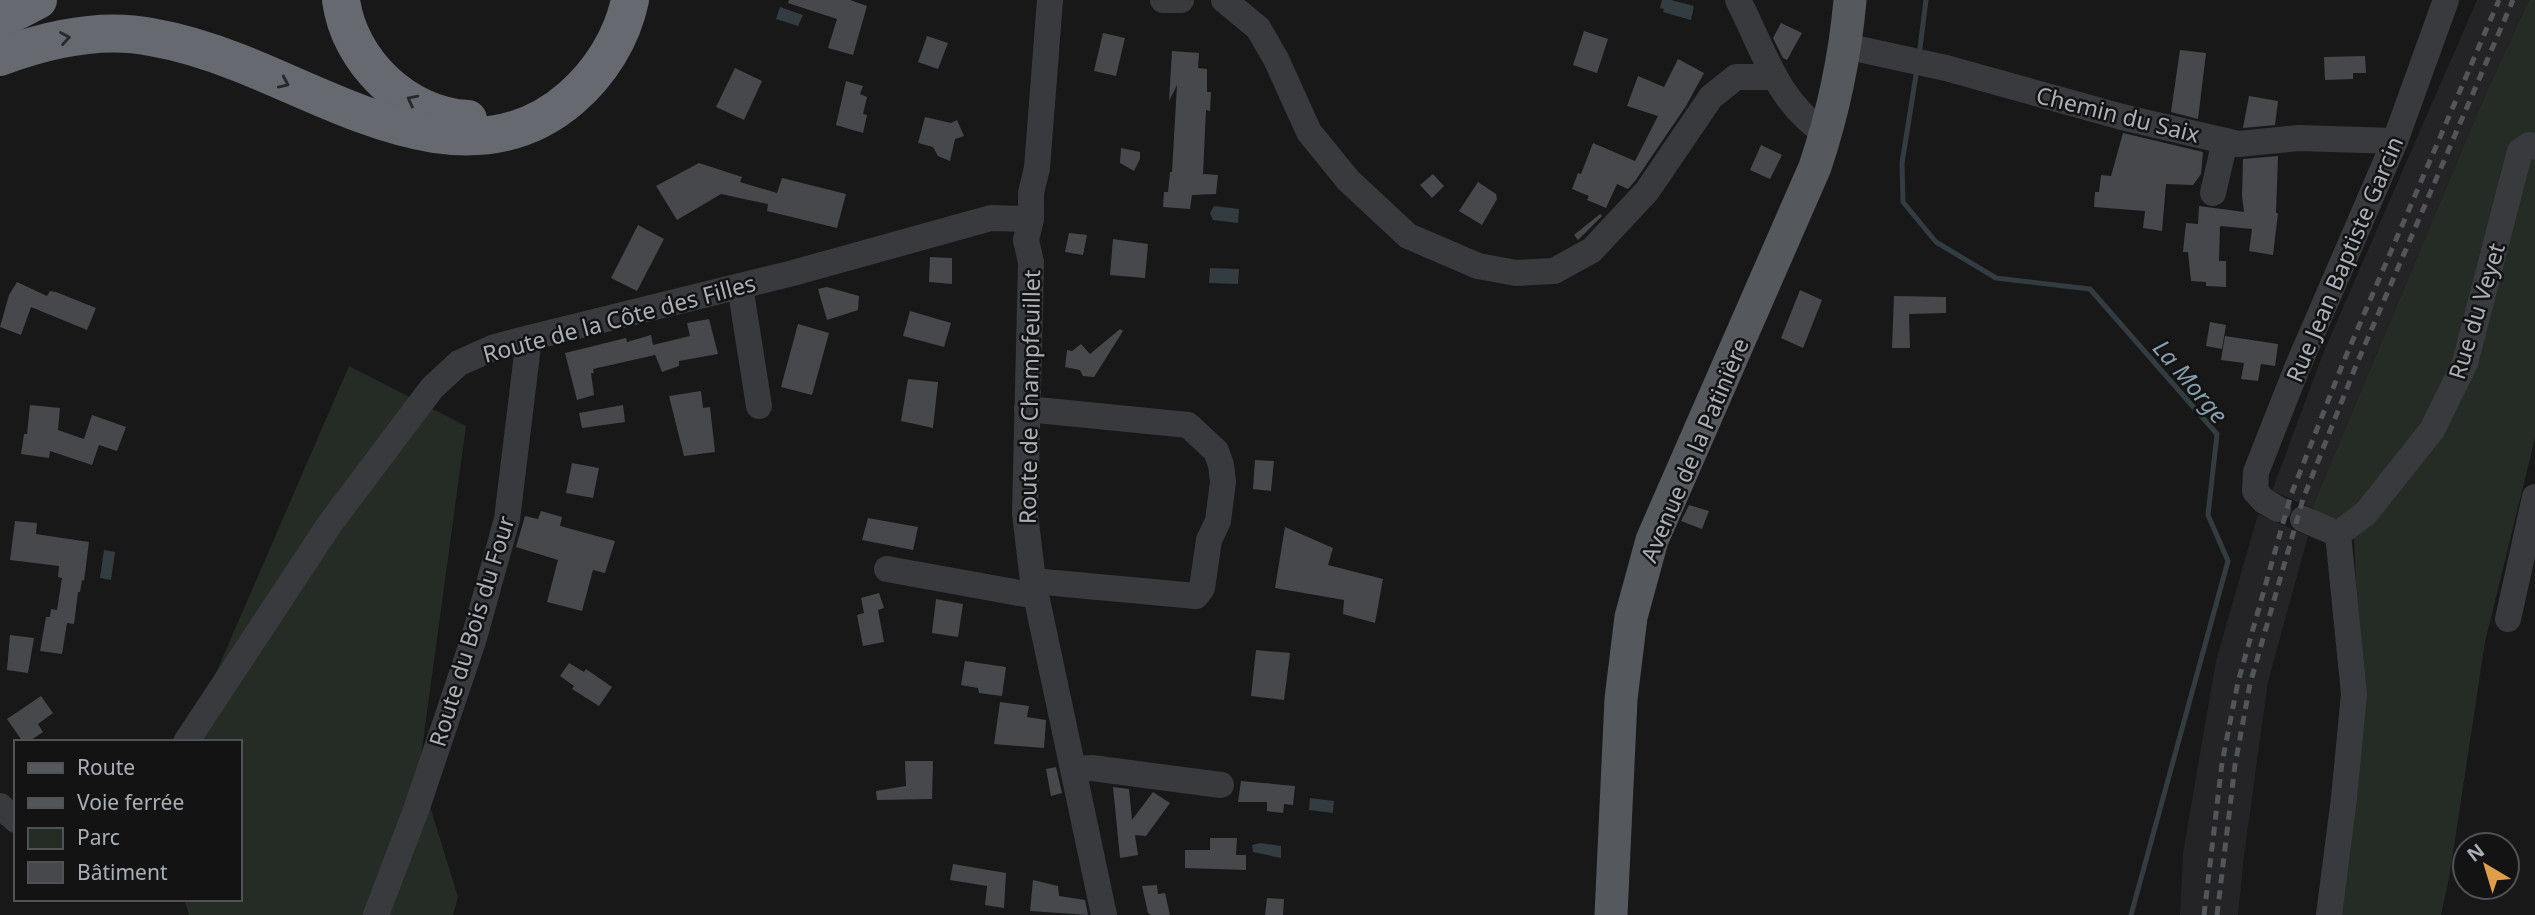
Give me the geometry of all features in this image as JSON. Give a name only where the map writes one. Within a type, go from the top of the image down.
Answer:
[{"type":"highway","points":[[0,20],[38,0]]},
{"type":"highway","points":[[341,0],[345,19],[357,48],[387,84],[431,110],[463,119],[483,119],[532,106],[572,78],[596,46],[616,0]]},
{"type":"highway","points":[[0,57],[31,46],[77,36],[124,33],[150,36],[199,48],[239,62],[378,121],[414,130],[472,136],[515,129],[532,123],[550,114],[577,93],[591,78],[620,34],[630,0]]},
{"type":"main road","name":"Avenue de la Patinière","points":[[1611,915],[1621,699],[1631,617],[1652,540],[1801,204],[1826,134],[1845,47],[1850,0]]},
{"type":"street","name":"Route de Champfeuillet","points":[[1051,0],[1037,169],[1031,194],[1031,219],[1026,240],[1031,262],[1025,514],[1034,589],[1104,915]]},
{"type":"street","points":[[1163,0],[1181,0]]},
{"type":"street","points":[[1224,0],[1258,28],[1276,59],[1309,132],[1348,180],[1408,236],[1478,266],[1516,273],[1555,271],[1592,250],[1647,191],[1711,97],[1737,77],[1773,77]]},
{"type":"street","points":[[1738,0],[1756,34],[1773,77],[1791,104],[1826,134]]},
{"type":"street","name":"Rue Jean Baptiste Garcin","points":[[2278,509],[2264,501],[2255,491],[2256,472],[2297,368],[2395,141],[2446,0]]},
{"type":"street","name":"Chemin du Saix","points":[[1845,47],[1919,62],[2122,117],[2238,144],[2299,138],[2395,141]]},
{"type":"street","points":[[2213,193],[2225,141]]},
{"type":"street","name":"Rue du Veyet","points":[[2338,534],[2366,513],[2432,430],[2465,363],[2520,151],[2529,145],[2535,147]]},
{"type":"street","name":"Route de la Côte des Filles","points":[[187,740],[329,525],[432,388],[459,363],[495,347],[740,286],[991,218],[1031,219]]},
{"type":"street","points":[[740,286],[759,406]]},
{"type":"street","name":"Route du Bois du Four","points":[[376,915],[474,638],[507,519],[529,338]]},
{"type":"street","points":[[887,569],[1034,589],[1196,596],[1202,588],[1209,540],[1218,521],[1223,482],[1216,451],[1188,425],[1027,409]]},
{"type":"street","points":[[2519,606],[2535,497]]},
{"type":"street","points":[[2303,519],[2338,534],[2354,694],[2329,915]]},
{"type":"street","points":[[1073,769],[1092,768],[1221,785]]},
{"type":"street","points":[[0,806],[14,818]]},
{"type":"shaded area","points":[[1662,0],[1694,6],[1691,20],[1663,12],[1664,9],[1660,8]]},
{"type":"shaded area","points":[[2477,0],[2529,0],[2485,95],[2312,508],[2272,491],[2324,351]]},
{"type":"shaded area","points":[[780,7],[803,15],[798,26],[776,19]]},
{"type":"shaded area","points":[[1214,206],[1239,209],[1238,223],[1213,220],[1210,213]]},
{"type":"shaded area","points":[[1210,268],[1239,269],[1238,284],[1209,283]]},
{"type":"shaded area","points":[[2258,514],[2308,536],[2268,682],[2238,915],[2180,915],[2183,853],[2216,661]]},
{"type":"shaded area","points":[[104,550],[115,552],[111,580],[100,578]]},
{"type":"shaded area","points":[[1310,798],[1334,801],[1333,813],[1309,810]]},
{"type":"shaded area","points":[[1261,843],[1281,846],[1281,858],[1253,852],[1252,845]]},
{"type":"green space","points":[[2529,0],[2535,0],[2535,438],[2485,642],[2456,831],[2451,831],[2451,866],[2441,915],[2328,915],[2360,674],[2354,538],[2312,508],[2485,95]]},
{"type":"green space","points":[[349,366],[466,426],[419,771],[458,897],[453,915],[189,915],[185,901],[242,901],[242,740],[187,740]]},
{"type":"building","points":[[789,0],[850,0],[867,6],[853,55],[828,48],[837,19],[788,3]]},
{"type":"building","points":[[1781,23],[1802,33],[1787,60],[1783,58],[1773,38]]},
{"type":"building","points":[[1584,31],[1608,39],[1597,73],[1573,65]]},
{"type":"building","points":[[1103,33],[1125,38],[1116,76],[1094,71]]},
{"type":"building","points":[[927,36],[948,43],[938,69],[918,62]]},
{"type":"building","points":[[2180,50],[2206,53],[2198,119],[2171,112]]},
{"type":"building","points":[[1172,51],[1199,53],[1198,68],[1207,69],[1207,92],[1211,92],[1210,111],[1206,110],[1203,174],[1218,175],[1216,194],[1192,195],[1190,209],[1163,207],[1164,192],[1168,192],[1172,172],[1177,85],[1169,101]]},
{"type":"building","points":[[2365,56],[2366,73],[2353,73],[2353,79],[2325,80],[2324,57]]},
{"type":"building","points":[[1678,59],[1704,73],[1686,106],[1628,189],[1617,184],[1606,208],[1587,200],[1589,196],[1572,189],[1593,143],[1635,161],[1658,116],[1627,106],[1638,76],[1664,87]]},
{"type":"building","points":[[735,68],[762,81],[744,120],[716,107]]},
{"type":"building","points":[[846,81],[863,86],[860,94],[867,97],[863,133],[836,125]]},
{"type":"building","points":[[2249,96],[2278,101],[2275,125],[2243,128]]},
{"type":"building","points":[[925,117],[951,123],[957,120],[964,136],[955,139],[950,161],[938,156],[933,147],[918,143]]},
{"type":"building","points":[[2123,133],[2203,152],[2201,174],[2193,185],[2166,184],[2162,231],[2143,228],[2145,211],[2094,207],[2095,192],[2099,192],[2101,175],[2111,176]]},
{"type":"building","points":[[1761,145],[1782,155],[1770,179],[1750,170]]},
{"type":"building","points":[[1121,148],[1140,152],[1140,159],[1134,171],[1120,163]]},
{"type":"building","points":[[2278,156],[2278,213],[2273,255],[2249,251],[2252,229],[2220,226],[2219,261],[2226,261],[2226,287],[2206,286],[2206,282],[2191,281],[2188,252],[2183,252],[2186,223],[2198,224],[2199,206],[2244,212],[2243,159]]},
{"type":"building","points":[[699,163],[742,177],[740,182],[777,193],[782,178],[846,194],[837,228],[767,211],[768,204],[721,194],[677,220],[656,186]]},
{"type":"building","points":[[1433,174],[1444,186],[1432,198],[1420,185]]},
{"type":"building","points":[[1478,182],[1496,194],[1497,199],[1482,225],[1459,211]]},
{"type":"building","points":[[1600,214],[1602,216],[1578,240],[1574,235]]},
{"type":"building","points":[[638,225],[664,239],[637,291],[611,278]]},
{"type":"building","points":[[1069,233],[1087,235],[1083,255],[1065,252]]},
{"type":"building","points":[[1113,239],[1148,244],[1145,278],[1110,275]]},
{"type":"building","points":[[930,257],[952,258],[952,284],[929,282]]},
{"type":"building","points":[[17,282],[47,296],[50,291],[56,292],[96,308],[87,330],[31,307],[21,335],[0,327],[9,295]]},
{"type":"building","points":[[827,287],[859,296],[858,310],[827,320],[818,289]]},
{"type":"building","points":[[1800,290],[1822,300],[1803,348],[1781,338]]},
{"type":"building","points":[[1894,296],[1946,297],[1946,313],[1909,314],[1910,348],[1892,348]]},
{"type":"building","points":[[910,311],[951,323],[944,347],[903,336]]},
{"type":"building","points":[[709,319],[718,354],[679,361],[679,366],[662,372],[654,352],[655,355],[593,369],[594,373],[591,373],[594,395],[577,400],[565,353],[626,338],[627,342],[651,335],[653,345],[690,336],[687,323]]},
{"type":"building","points":[[2210,322],[2226,325],[2222,349],[2206,346]]},
{"type":"building","points":[[798,324],[829,333],[812,395],[781,387]]},
{"type":"building","points":[[1120,329],[1123,331],[1094,377],[1083,376],[1080,370],[1065,367],[1067,350],[1072,351],[1081,344],[1090,354]]},
{"type":"building","points":[[2225,336],[2278,344],[2275,366],[2261,364],[2258,381],[2241,379],[2244,363],[2221,360]]},
{"type":"building","points":[[908,379],[938,382],[933,428],[901,421]]},
{"type":"building","points":[[701,391],[703,408],[710,407],[715,452],[684,456],[669,396]]},
{"type":"building","points":[[30,405],[60,408],[58,430],[84,439],[92,415],[126,427],[117,451],[99,445],[92,465],[50,451],[49,458],[21,454],[24,434],[27,434]]},
{"type":"building","points":[[623,405],[625,422],[582,428],[579,413]]},
{"type":"building","points":[[1255,460],[1274,461],[1271,491],[1253,489]]},
{"type":"building","points":[[572,463],[599,468],[593,498],[566,493]]},
{"type":"building","points":[[1689,505],[1709,511],[1702,529],[1681,521]]},
{"type":"building","points":[[541,511],[562,517],[560,526],[615,541],[605,573],[593,570],[582,611],[547,602],[558,560],[516,547],[525,516],[538,519]]},
{"type":"building","points":[[868,518],[918,527],[913,550],[862,540]]},
{"type":"building","points":[[15,521],[37,523],[36,534],[89,542],[74,624],[67,623],[62,654],[40,651],[46,617],[50,617],[51,609],[57,610],[62,578],[58,577],[59,566],[10,560]]},
{"type":"building","points":[[1285,527],[1333,548],[1328,565],[1383,579],[1375,623],[1343,614],[1344,600],[1275,588]]},
{"type":"building","points":[[879,593],[884,608],[878,610],[884,642],[863,646],[857,615],[864,613],[861,598]]},
{"type":"building","points":[[936,599],[963,604],[958,637],[932,633]]},
{"type":"building","points":[[10,635],[34,638],[28,673],[7,670]]},
{"type":"building","points":[[1256,650],[1290,653],[1284,700],[1251,696]]},
{"type":"building","points":[[965,661],[1006,667],[1002,696],[979,693],[978,688],[961,685]]},
{"type":"building","points":[[569,663],[584,672],[586,669],[612,687],[599,706],[572,689],[574,686],[560,676]]},
{"type":"building","points":[[41,696],[53,713],[38,724],[43,732],[31,740],[22,740],[7,719]]},
{"type":"building","points":[[1000,702],[1029,706],[1027,717],[1046,720],[1044,748],[994,744]]},
{"type":"building","points":[[905,761],[933,761],[932,799],[877,800],[876,791],[906,786]]},
{"type":"building","points":[[1056,767],[1062,793],[1051,796],[1046,769]]},
{"type":"building","points":[[1241,781],[1295,786],[1293,805],[1284,804],[1283,813],[1267,811],[1267,802],[1238,802]]},
{"type":"building","points":[[1113,787],[1129,789],[1132,820],[1153,792],[1170,803],[1146,836],[1135,835],[1138,855],[1120,858]]},
{"type":"building","points":[[1210,838],[1237,838],[1236,855],[1246,855],[1246,870],[1185,868],[1185,850],[1210,850]]},
{"type":"building","points":[[953,864],[1006,873],[1004,908],[985,905],[987,886],[950,880]]},
{"type":"building","points":[[1033,880],[1058,886],[1059,896],[1085,900],[1088,915],[1030,911]]},
{"type":"building","points":[[1157,885],[1158,894],[1165,893],[1170,915],[1148,913],[1142,886]]},
{"type":"building","points":[[1267,898],[1284,899],[1283,915],[1265,915]]},
{"type":"waterway","name":"La Morge","points":[[1919,56],[1926,0]]},
{"type":"waterway","name":"La Morge","points":[[1917,69],[1902,163],[1903,202],[1936,242],[1996,278],[2090,289],[2217,434],[2208,515],[2228,561],[2131,915]]},
{"type":"railway","points":[[2204,915],[2222,763],[2238,682],[2291,495],[2343,363],[2499,0]]},
{"type":"railway","points":[[2217,915],[2235,765],[2250,684],[2303,499],[2355,368],[2513,0]]}]
